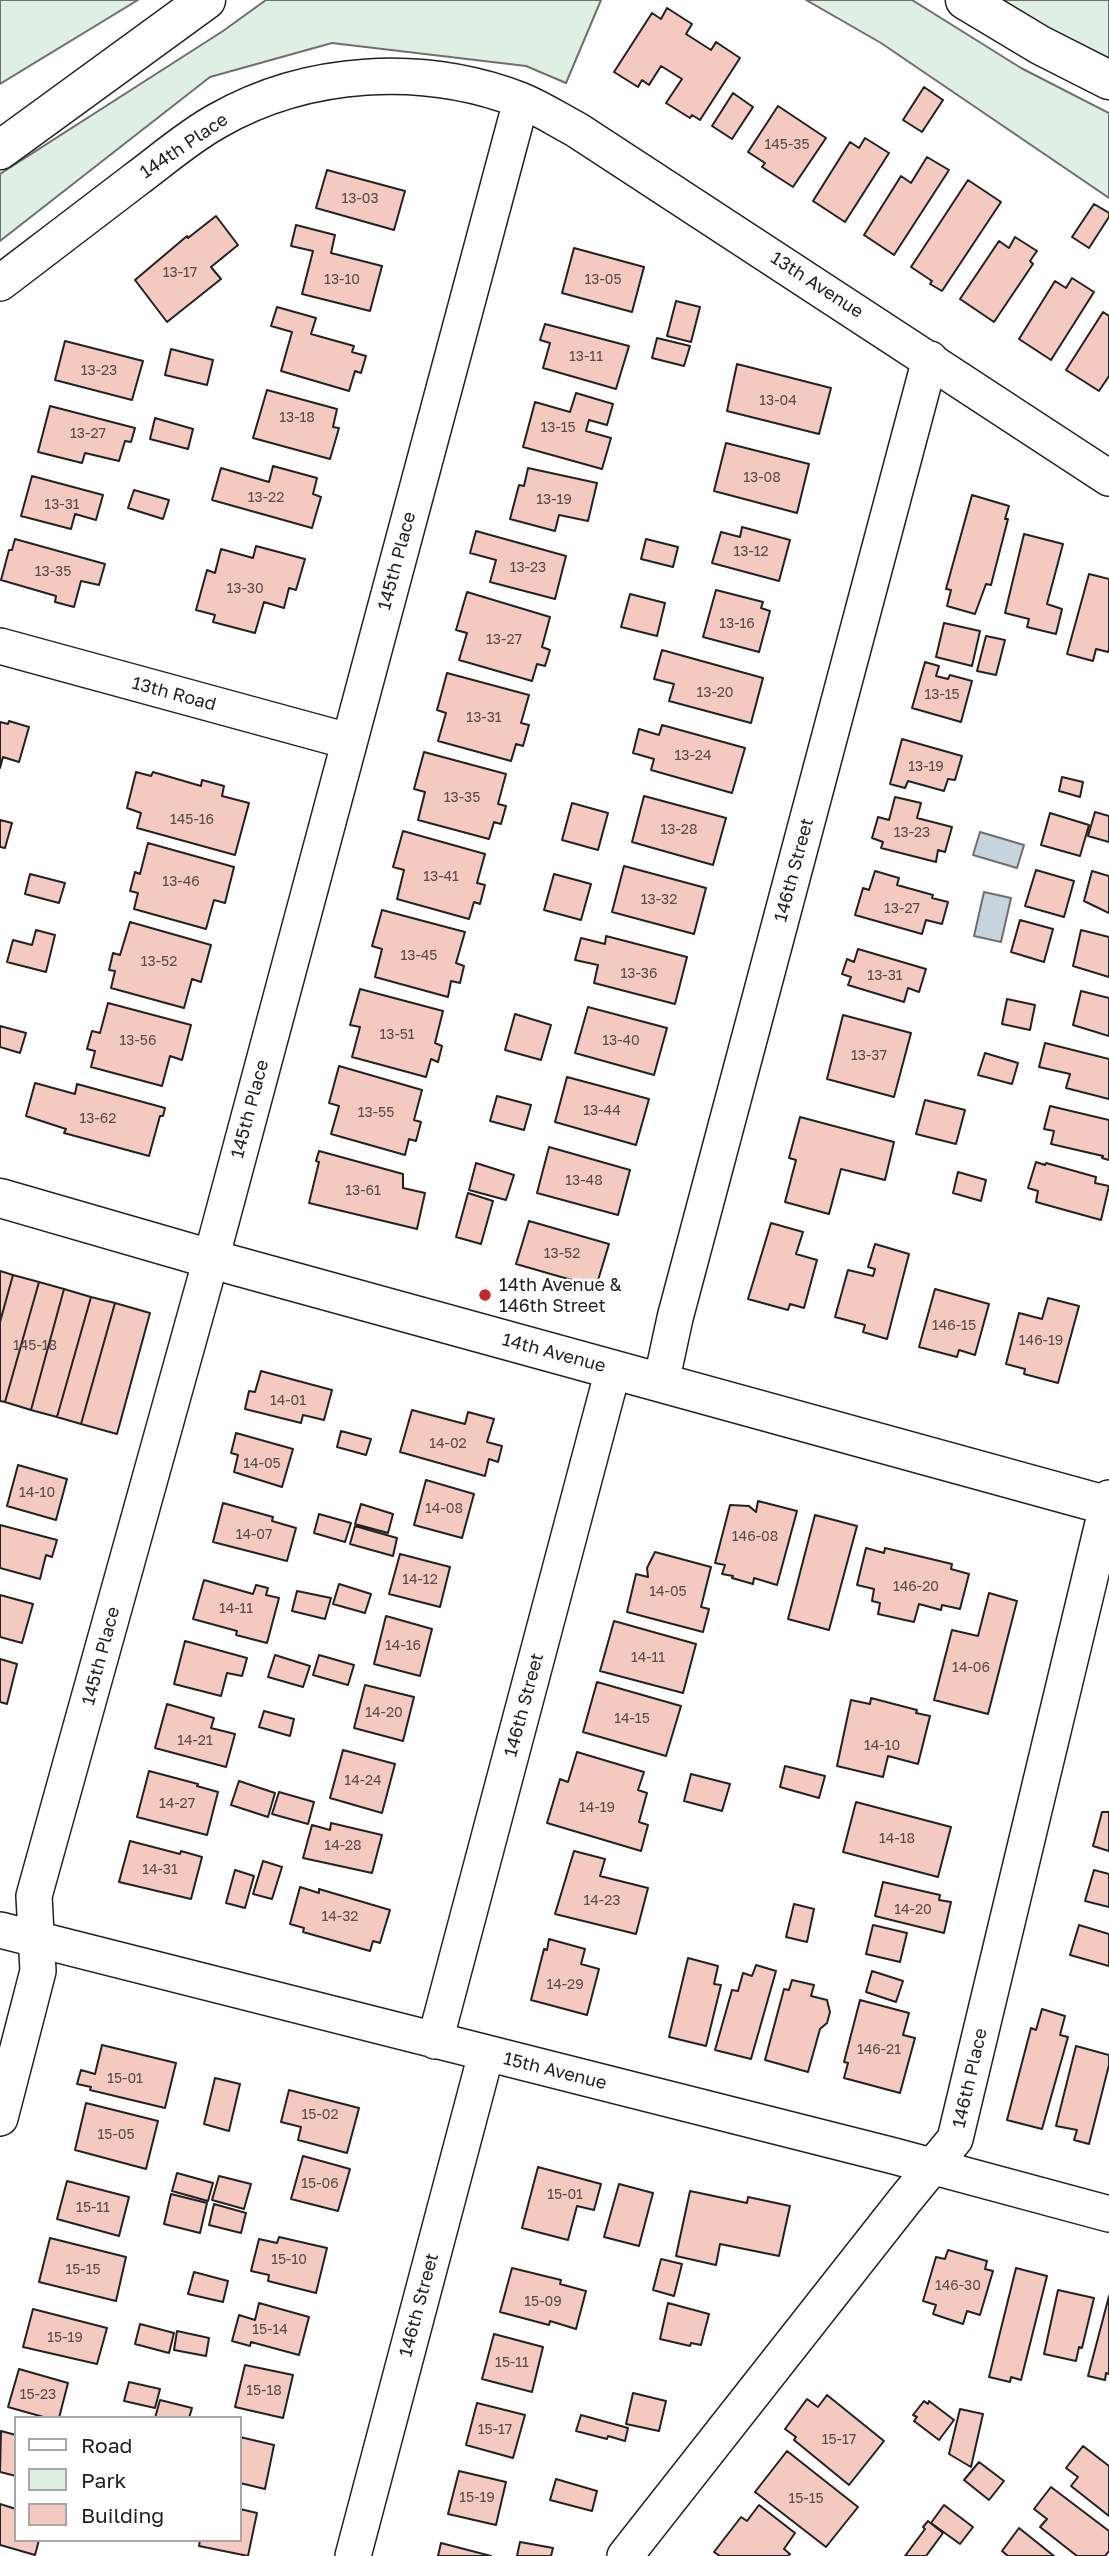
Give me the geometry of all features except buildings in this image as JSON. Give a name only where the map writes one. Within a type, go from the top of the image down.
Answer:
[{"type":"main road","points":[[0,116],[189,0]]},
{"type":"main road","points":[[0,150],[206,0]]},
{"type":"main road","points":[[965,0],[1040,45],[1109,80]]},
{"type":"main road","name":"14th Avenue","points":[[0,1198],[613,1370],[1108,1503]]},
{"type":"street","name":"144th Place","points":[[0,283],[185,142],[217,121],[269,97],[320,82],[368,76],[426,78],[468,86],[521,101]]},
{"type":"street","name":"13th Avenue","points":[[521,101],[577,130],[1109,478]]},
{"type":"street","name":"145th Place","points":[[0,2118],[38,1971],[34,1896],[211,1259],[521,101]]},
{"type":"street","name":"146th Street","points":[[662,1383],[675,1318],[930,359]]},
{"type":"street","name":"13th Road","points":[[0,646],[348,741]]},
{"type":"street","name":"146th Street","points":[[435,2041],[613,1370]]},
{"type":"street","name":"146th Place","points":[[625,2556],[956,2139],[1108,1503]]},
{"type":"street","name":"15th Avenue","points":[[0,1930],[932,2166],[1109,2214]]},
{"type":"street","name":"146th Street","points":[[353,2556],[486,2054]]},
{"type":"green space","points":[[0,0],[138,0],[0,84]]},
{"type":"green space","points":[[266,0],[601,0],[566,83],[526,66],[332,43],[210,77],[0,241],[0,174],[223,31]]},
{"type":"green space","points":[[806,0],[912,0],[1021,68],[1109,113],[1109,198],[881,43]]},
{"type":"green space","points":[[998,0],[1109,0],[1109,63]]},
{"type":"shaded area","points":[[980,832],[1024,845],[1017,868],[973,855]]},
{"type":"shaded area","points":[[984,892],[1011,898],[1001,942],[974,936]]},
{"type":"place","name":"14th Avenue & 146th Street","points":[[485,1295]]}]
